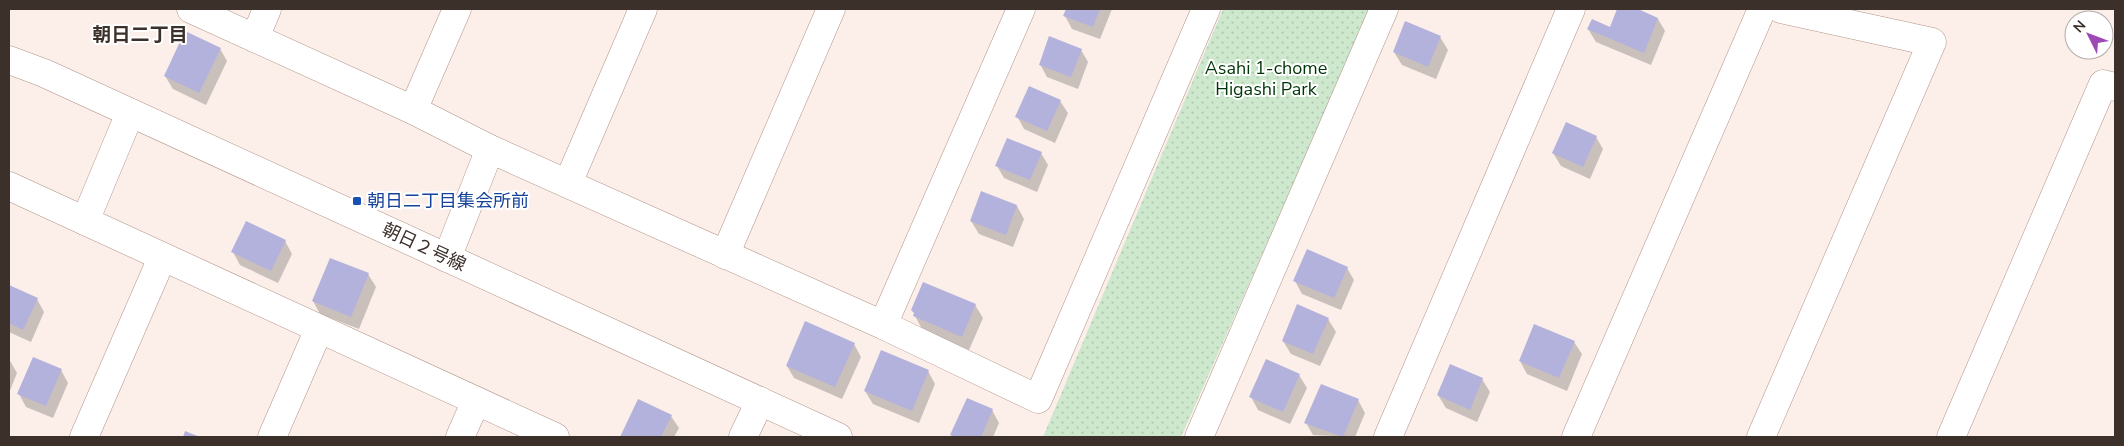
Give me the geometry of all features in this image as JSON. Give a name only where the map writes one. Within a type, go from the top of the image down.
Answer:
[{"type":"street","points":[[191,9],[413,110],[490,149],[883,325],[1038,399],[1206,9]]},
{"type":"street","points":[[255,38],[268,9]]},
{"type":"street","points":[[413,110],[457,9]]},
{"type":"street","points":[[568,183],[643,9]]},
{"type":"street","points":[[725,255],[831,9]]},
{"type":"street","points":[[883,325],[1021,9]]},
{"type":"street","points":[[1199,437],[1384,9]]},
{"type":"street","points":[[1388,437],[1571,9]]},
{"type":"street","points":[[1576,437],[1762,9]]},
{"type":"street","points":[[1761,437],[1932,42],[1781,9]]},
{"type":"street","name":"朝日２号線","points":[[9,60],[44,73],[838,437]]},
{"type":"street","points":[[1951,437],[2103,84],[2115,87]]},
{"type":"street","points":[[85,221],[130,113]]},
{"type":"street","points":[[447,258],[490,149]]},
{"type":"street","points":[[9,187],[555,437]]},
{"type":"street","points":[[84,437],[162,258]]},
{"type":"street","points":[[272,437],[319,329]]},
{"type":"street","points":[[460,437],[476,401]]},
{"type":"street","points":[[743,437],[760,401]]},
{"type":"green space","name":"Asahi 1-chome Higashi Park","points":[[1223,9],[1371,9],[1181,437],[1043,437]]},
{"type":"building","points":[[1066,9],[1100,9],[1093,27],[1063,16]]},
{"type":"building","points":[[1617,9],[1638,9],[1658,18],[1644,53],[1587,29],[1592,19],[1610,27]]},
{"type":"building","points":[[1405,21],[1441,36],[1428,67],[1393,52]]},
{"type":"building","points":[[185,31],[221,48],[199,93],[164,76]]},
{"type":"building","points":[[1049,36],[1082,49],[1071,77],[1039,65]]},
{"type":"building","points":[[1029,86],[1061,100],[1047,131],[1015,117]]},
{"type":"building","points":[[1566,122],[1597,136],[1583,167],[1552,153]]},
{"type":"building","points":[[1007,138],[1042,152],[1030,180],[995,166]]},
{"type":"building","points":[[981,191],[1017,205],[1006,235],[970,221]]},
{"type":"building","points":[[246,221],[286,240],[271,271],[231,252]]},
{"type":"building","points":[[1307,249],[1348,267],[1334,298],[1293,281]]},
{"type":"building","points":[[330,258],[369,273],[351,317],[312,301]]},
{"type":"building","points":[[923,282],[976,304],[962,337],[913,316],[914,313],[911,310]]},
{"type":"building","points":[[9,285],[38,298],[23,330],[9,323]]},
{"type":"building","points":[[1297,304],[1329,318],[1313,354],[1282,341]]},
{"type":"building","points":[[805,321],[855,343],[835,387],[786,366]]},
{"type":"building","points":[[1534,324],[1575,341],[1559,378],[1519,361]]},
{"type":"building","points":[[881,350],[929,370],[912,411],[864,391]]},
{"type":"building","points":[[33,357],[62,369],[46,406],[17,394]]},
{"type":"building","points":[[1266,359],[1300,374],[1283,412],[1249,397]]},
{"type":"building","points":[[1450,364],[1483,378],[1470,410],[1437,395]]},
{"type":"building","points":[[1321,384],[1359,399],[1343,437],[1304,423]]},
{"type":"building","points":[[967,398],[993,409],[981,437],[955,437],[950,435]]},
{"type":"building","points":[[638,399],[672,415],[661,437],[620,437]]},
{"type":"building","points":[[185,431],[200,437],[183,437]]},
{"type":"place","name":"朝日二丁目集会所前","points":[[357,201]]},
{"type":"district","name":"朝日二丁目","points":[[140,34]]}]
